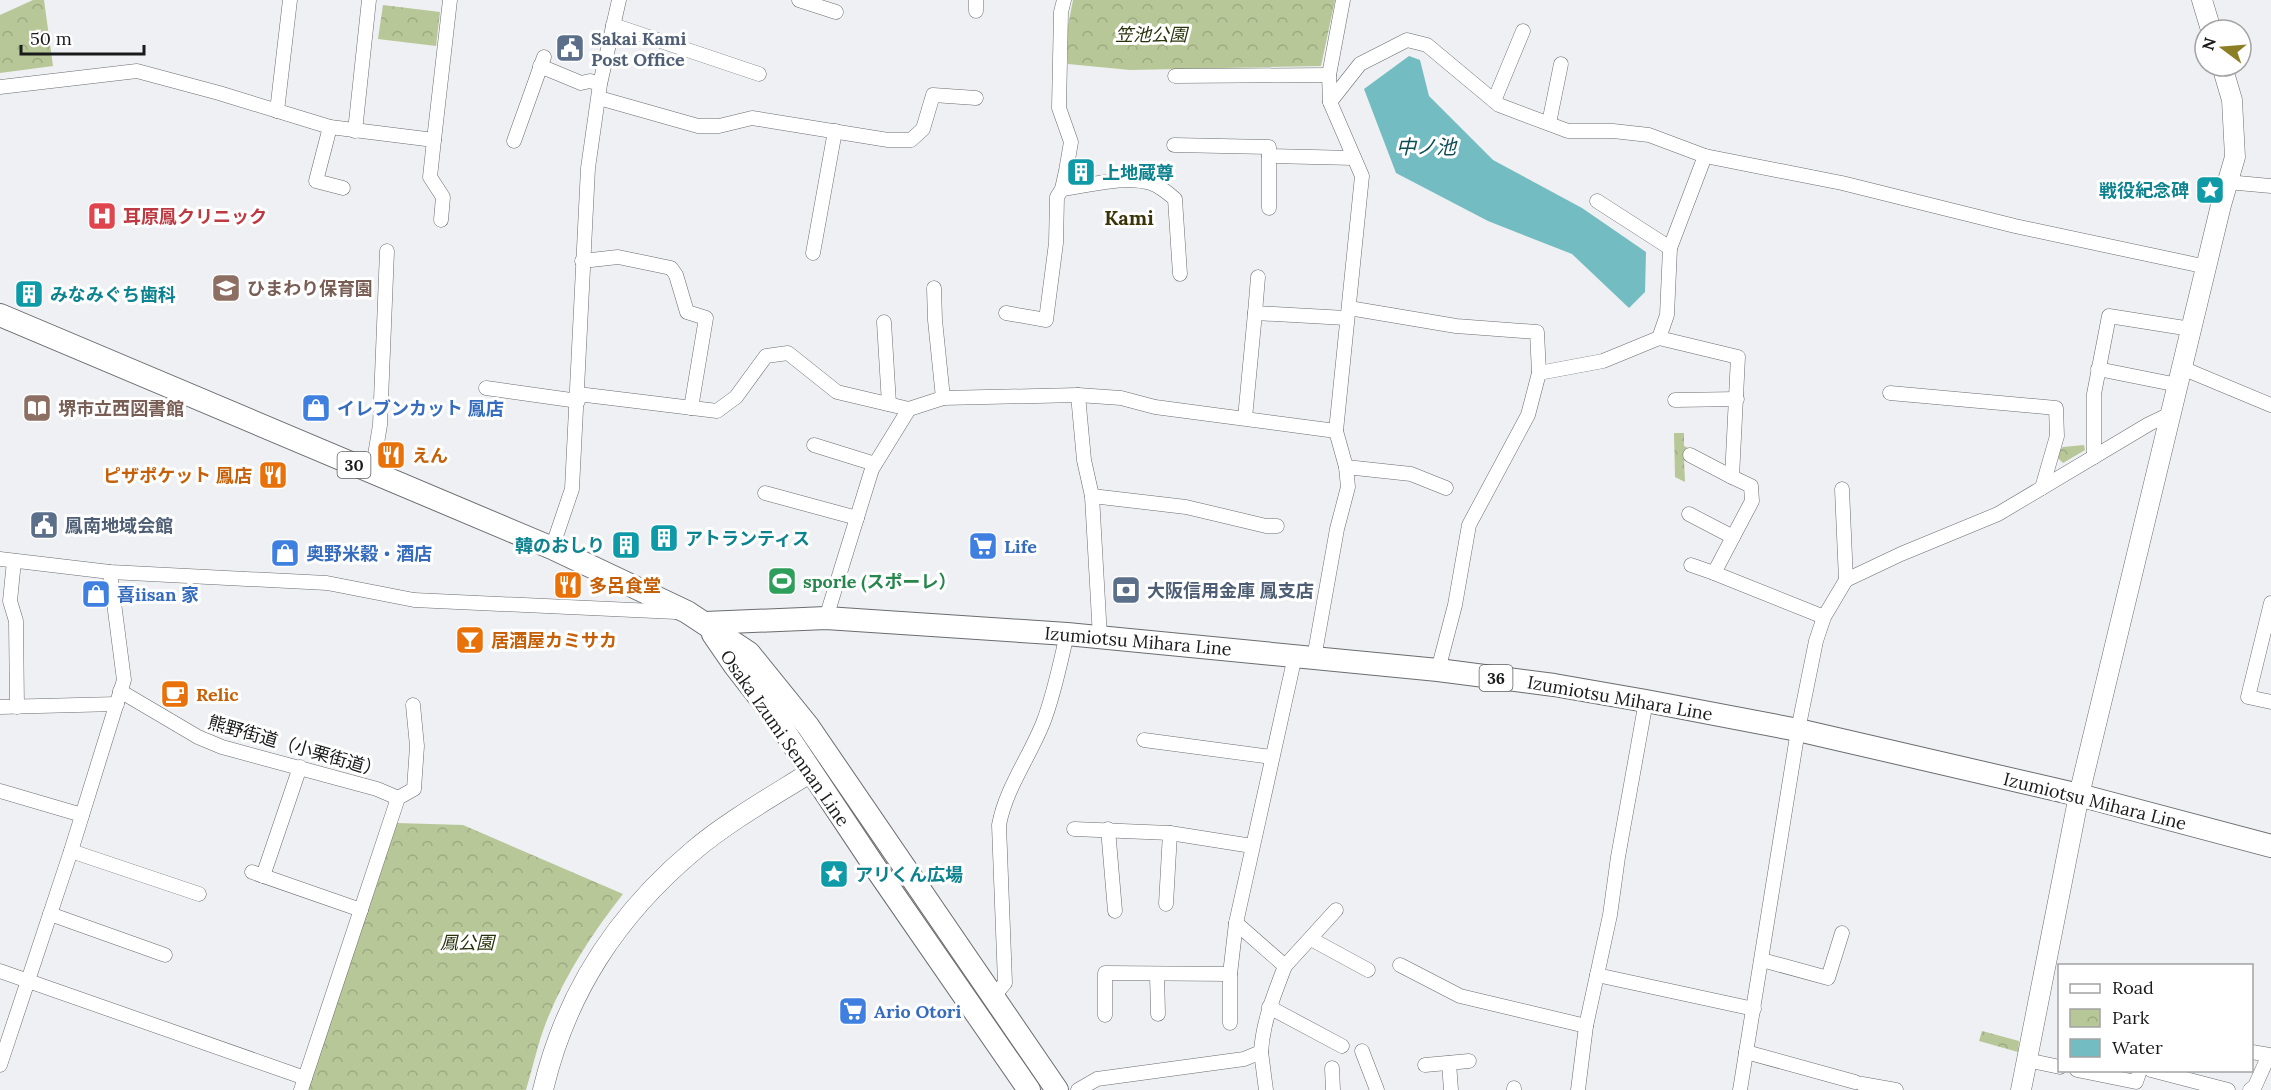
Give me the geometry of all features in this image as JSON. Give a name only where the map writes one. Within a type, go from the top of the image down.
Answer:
[{"type":"main road","name":"Osaka Izumi Sennan Line","points":[[0,315],[552,548],[696,618],[749,653],[808,726],[1057,1090]]},
{"type":"main road","name":"Osaka Izumi Sennan Line","points":[[696,618],[777,720],[1029,1090]]},
{"type":"main road","name":"Izumiotsu Mihara Line","points":[[696,618],[826,618],[1067,634],[1438,670],[1554,685],[1646,700],[1798,730],[2079,795],[2271,846]]},
{"type":"street","points":[[277,111],[290,0]]},
{"type":"street","points":[[355,131],[369,0]]},
{"type":"street","points":[[441,219],[444,197],[430,177],[450,0]]},
{"type":"street","points":[[552,548],[572,489],[588,168],[599,91],[619,0]]},
{"type":"street","points":[[799,0],[836,12]]},
{"type":"street","points":[[1006,313],[1046,320],[1056,243],[1057,197],[1062,189],[1071,142],[1059,108],[1061,12],[1064,0]]},
{"type":"street","points":[[1230,1023],[1230,974],[1236,923],[1252,846],[1272,757],[1304,657],[1348,487],[1346,467],[1336,430],[1362,176],[1330,102],[1329,75],[1343,0]]},
{"type":"street","points":[[2202,0],[2207,18]]},
{"type":"street","points":[[613,26],[759,74]]},
{"type":"street","points":[[1494,101],[1523,31]]},
{"type":"street","points":[[1330,102],[1360,64],[1407,39],[1426,45],[1499,105],[1568,131],[1613,131],[1649,135],[1705,156],[1842,183],[2015,226],[2207,267]]},
{"type":"street","points":[[514,141],[542,61],[581,83],[590,81],[599,91],[698,126],[719,126],[752,118],[888,140],[911,140],[923,129],[933,95],[976,98]]},
{"type":"street","points":[[1549,123],[1561,64]]},
{"type":"street","points":[[0,87],[136,71],[330,127],[434,140]]},
{"type":"street","points":[[1175,76],[1329,75]]},
{"type":"street","points":[[2021,1090],[2079,795],[2170,414],[2235,157],[2232,100],[2226,78]]},
{"type":"street","points":[[330,127],[316,181],[343,188]]},
{"type":"street","points":[[813,253],[835,131]]},
{"type":"street","points":[[1174,145],[1269,147],[1269,208]]},
{"type":"street","points":[[1269,156],[1354,158]]},
{"type":"street","points":[[1659,338],[1666,315],[1670,248],[1705,156]]},
{"type":"street","points":[[1062,189],[1130,180],[1151,183],[1164,190],[1175,199],[1180,274]]},
{"type":"street","points":[[2227,182],[2271,186]]},
{"type":"street","points":[[1597,201],[1670,248]]},
{"type":"street","points":[[372,473],[380,424],[387,251]]},
{"type":"street","points":[[582,261],[618,257],[671,268],[676,275],[687,312],[706,318],[691,408]]},
{"type":"street","points":[[1245,418],[1258,277]]},
{"type":"street","points":[[934,288],[943,398]]},
{"type":"street","points":[[1255,313],[1348,313],[1456,326],[1537,332],[1539,374],[1528,415],[1468,525],[1455,605],[1438,670]]},
{"type":"street","points":[[2094,457],[2094,394],[2109,316],[2192,329]]},
{"type":"street","points":[[884,322],[889,404]]},
{"type":"street","points":[[1539,374],[1603,361],[1659,338],[1738,357],[1732,477]]},
{"type":"street","points":[[486,388],[717,411],[736,397],[766,356],[788,353],[837,392],[909,409],[943,398],[1078,395],[1121,398],[1155,407],[1336,430]]},
{"type":"street","points":[[2098,369],[2180,377],[2271,405]]},
{"type":"street","points":[[1890,393],[2056,408],[2057,436],[2042,488]]},
{"type":"street","points":[[1078,395],[1084,460],[1092,496],[1100,637]]},
{"type":"street","points":[[1675,400],[1737,399]]},
{"type":"street","points":[[826,618],[875,464],[909,409]]},
{"type":"street","points":[[1846,580],[1901,554],[1998,514],[2149,424],[2170,414]]},
{"type":"street","points":[[814,446],[875,464]]},
{"type":"street","points":[[1690,456],[1750,486],[1752,501],[1714,573]]},
{"type":"street","points":[[1346,467],[1411,474],[1446,488]]},
{"type":"street","points":[[1740,1090],[1798,730],[1816,641],[1824,617],[1846,580],[1842,489]]},
{"type":"street","points":[[765,493],[857,518]]},
{"type":"street","points":[[1092,496],[1186,507],[1266,526],[1277,526]]},
{"type":"street","points":[[1689,514],[1733,537]]},
{"type":"street","points":[[17,707],[16,621],[10,601],[7,560],[110,572],[327,583],[414,600],[696,618]]},
{"type":"street","points":[[1691,565],[1824,617]]},
{"type":"street","points":[[0,1065],[71,851],[124,680],[110,572]]},
{"type":"street","points":[[2271,603],[2266,641],[2248,696],[2271,702]]},
{"type":"street","points":[[994,996],[1005,983],[999,825],[1009,791],[1026,761],[1053,694],[1067,634]]},
{"type":"street","points":[[0,707],[119,698]]},
{"type":"street","name":"熊野街道（小栗街道）","points":[[119,698],[198,737],[249,755],[377,789],[398,798]]},
{"type":"street","points":[[1578,1090],[1586,1026],[1610,915],[1646,700]]},
{"type":"street","points":[[0,971],[303,1084],[398,798],[414,789],[417,746],[413,705]]},
{"type":"street","points":[[1144,740],[1272,757]]},
{"type":"street","points":[[300,767],[258,874],[361,910]]},
{"type":"street","points":[[543,1090],[555,1044],[568,1011],[584,979],[623,922],[695,849],[811,772]]},
{"type":"street","points":[[0,791],[82,815]]},
{"type":"street","points":[[1074,830],[1108,829],[1170,833],[1252,846]]},
{"type":"street","points":[[1108,829],[1115,911]]},
{"type":"street","points":[[1166,904],[1170,833]]},
{"type":"street","points":[[71,851],[199,894]]},
{"type":"street","points":[[1266,1090],[1261,1052],[1262,1031],[1269,1007],[1285,966],[1336,910]]},
{"type":"street","points":[[50,914],[165,954]]},
{"type":"street","points":[[1236,923],[1285,966]]},
{"type":"street","points":[[1762,960],[1828,978],[1842,933]]},
{"type":"street","points":[[1311,939],[1368,970]]},
{"type":"street","points":[[1400,966],[1460,996],[1586,1026]]},
{"type":"street","points":[[1105,1015],[1105,973],[1230,974]]},
{"type":"street","points":[[1157,974],[1158,1014]]},
{"type":"street","points":[[1597,975],[1754,1009]]},
{"type":"street","points":[[1269,1007],[1342,1046]]},
{"type":"street","points":[[1362,1051],[1377,1090]]},
{"type":"street","points":[[1078,1090],[1097,1079],[1244,1059],[1261,1052]]},
{"type":"street","points":[[1746,1052],[1859,1083],[1896,1090]]},
{"type":"street","points":[[2250,1090],[2255,1086],[2269,1055],[2253,1052]]},
{"type":"street","points":[[2027,1060],[2058,1067]]},
{"type":"street","points":[[1425,1065],[1469,1061]]},
{"type":"street","points":[[1449,1063],[1451,1090]]},
{"type":"street","points":[[1332,1068],[1333,1090]]},
{"type":"street","points":[[2083,1072],[2136,1082],[2140,1072]]},
{"type":"street","points":[[2163,1072],[2228,1090]]},
{"type":"green space","points":[[33,0],[44,0],[53,66],[0,73],[0,15]]},
{"type":"green space","name":"笠池公園","points":[[1073,0],[1335,0],[1321,66],[1130,70],[1068,64],[1067,31]]},
{"type":"green space","points":[[383,5],[440,12],[436,46],[378,39]]},
{"type":"green space","points":[[1674,433],[1684,433],[1684,446],[1692,450],[1688,461],[1684,460],[1685,482],[1675,477]]},
{"type":"green space","points":[[2084,445],[2085,450],[2063,463],[2058,458],[2059,451],[2063,447]]},
{"type":"green space","name":"鳳公園","points":[[397,823],[463,825],[623,894],[571,970],[554,1003],[538,1046],[526,1090],[307,1090]]},
{"type":"green space","points":[[1982,1031],[2019,1041],[2018,1052],[1979,1041]]},
{"type":"water","name":"中ノ池","points":[[1409,56],[1420,60],[1429,96],[1493,160],[1582,208],[1646,252],[1645,292],[1629,308],[1572,254],[1488,221],[1396,173],[1364,89]]},
{"type":"place","name":"Sakai Kami Post Office","points":[[570,48]]},
{"type":"place","name":"上地蔵尊","points":[[1081,172]]},
{"type":"place","name":"戦役紀念碑","points":[[2210,190]]},
{"type":"place","name":"耳原鳳クリニック","points":[[102,216]]},
{"type":"place","name":"ひまわり保育園","points":[[226,288]]},
{"type":"place","name":"みなみぐち歯科","points":[[29,294]]},
{"type":"place","name":"堺市立西図書館","points":[[37,408]]},
{"type":"place","name":"イレブンカット 鳳店","points":[[316,408]]},
{"type":"place","name":"えん","points":[[391,455]]},
{"type":"place","name":"ピザポケット 鳳店","points":[[273,475]]},
{"type":"place","name":"鳳南地域会館","points":[[44,525]]},
{"type":"place","name":"アトランティス","points":[[664,538]]},
{"type":"place","name":"韓のおしり","points":[[626,545]]},
{"type":"place","name":"Life","points":[[983,546]]},
{"type":"place","name":"奥野米穀・酒店","points":[[285,553]]},
{"type":"place","name":"sporle (スポーレ）","points":[[782,581]]},
{"type":"place","name":"多呂食堂","points":[[568,585]]},
{"type":"place","name":"大阪信用金庫 鳳支店","points":[[1126,590]]},
{"type":"place","name":"喜iisan 家","points":[[96,594]]},
{"type":"place","name":"居酒屋カミサカ","points":[[470,640]]},
{"type":"place","name":"Relic","points":[[175,694]]},
{"type":"place","name":"アリくん広場","points":[[834,874]]},
{"type":"place","name":"Ario Otori","points":[[853,1011]]},
{"type":"district","name":"Kami","points":[[1129,217]]}]
